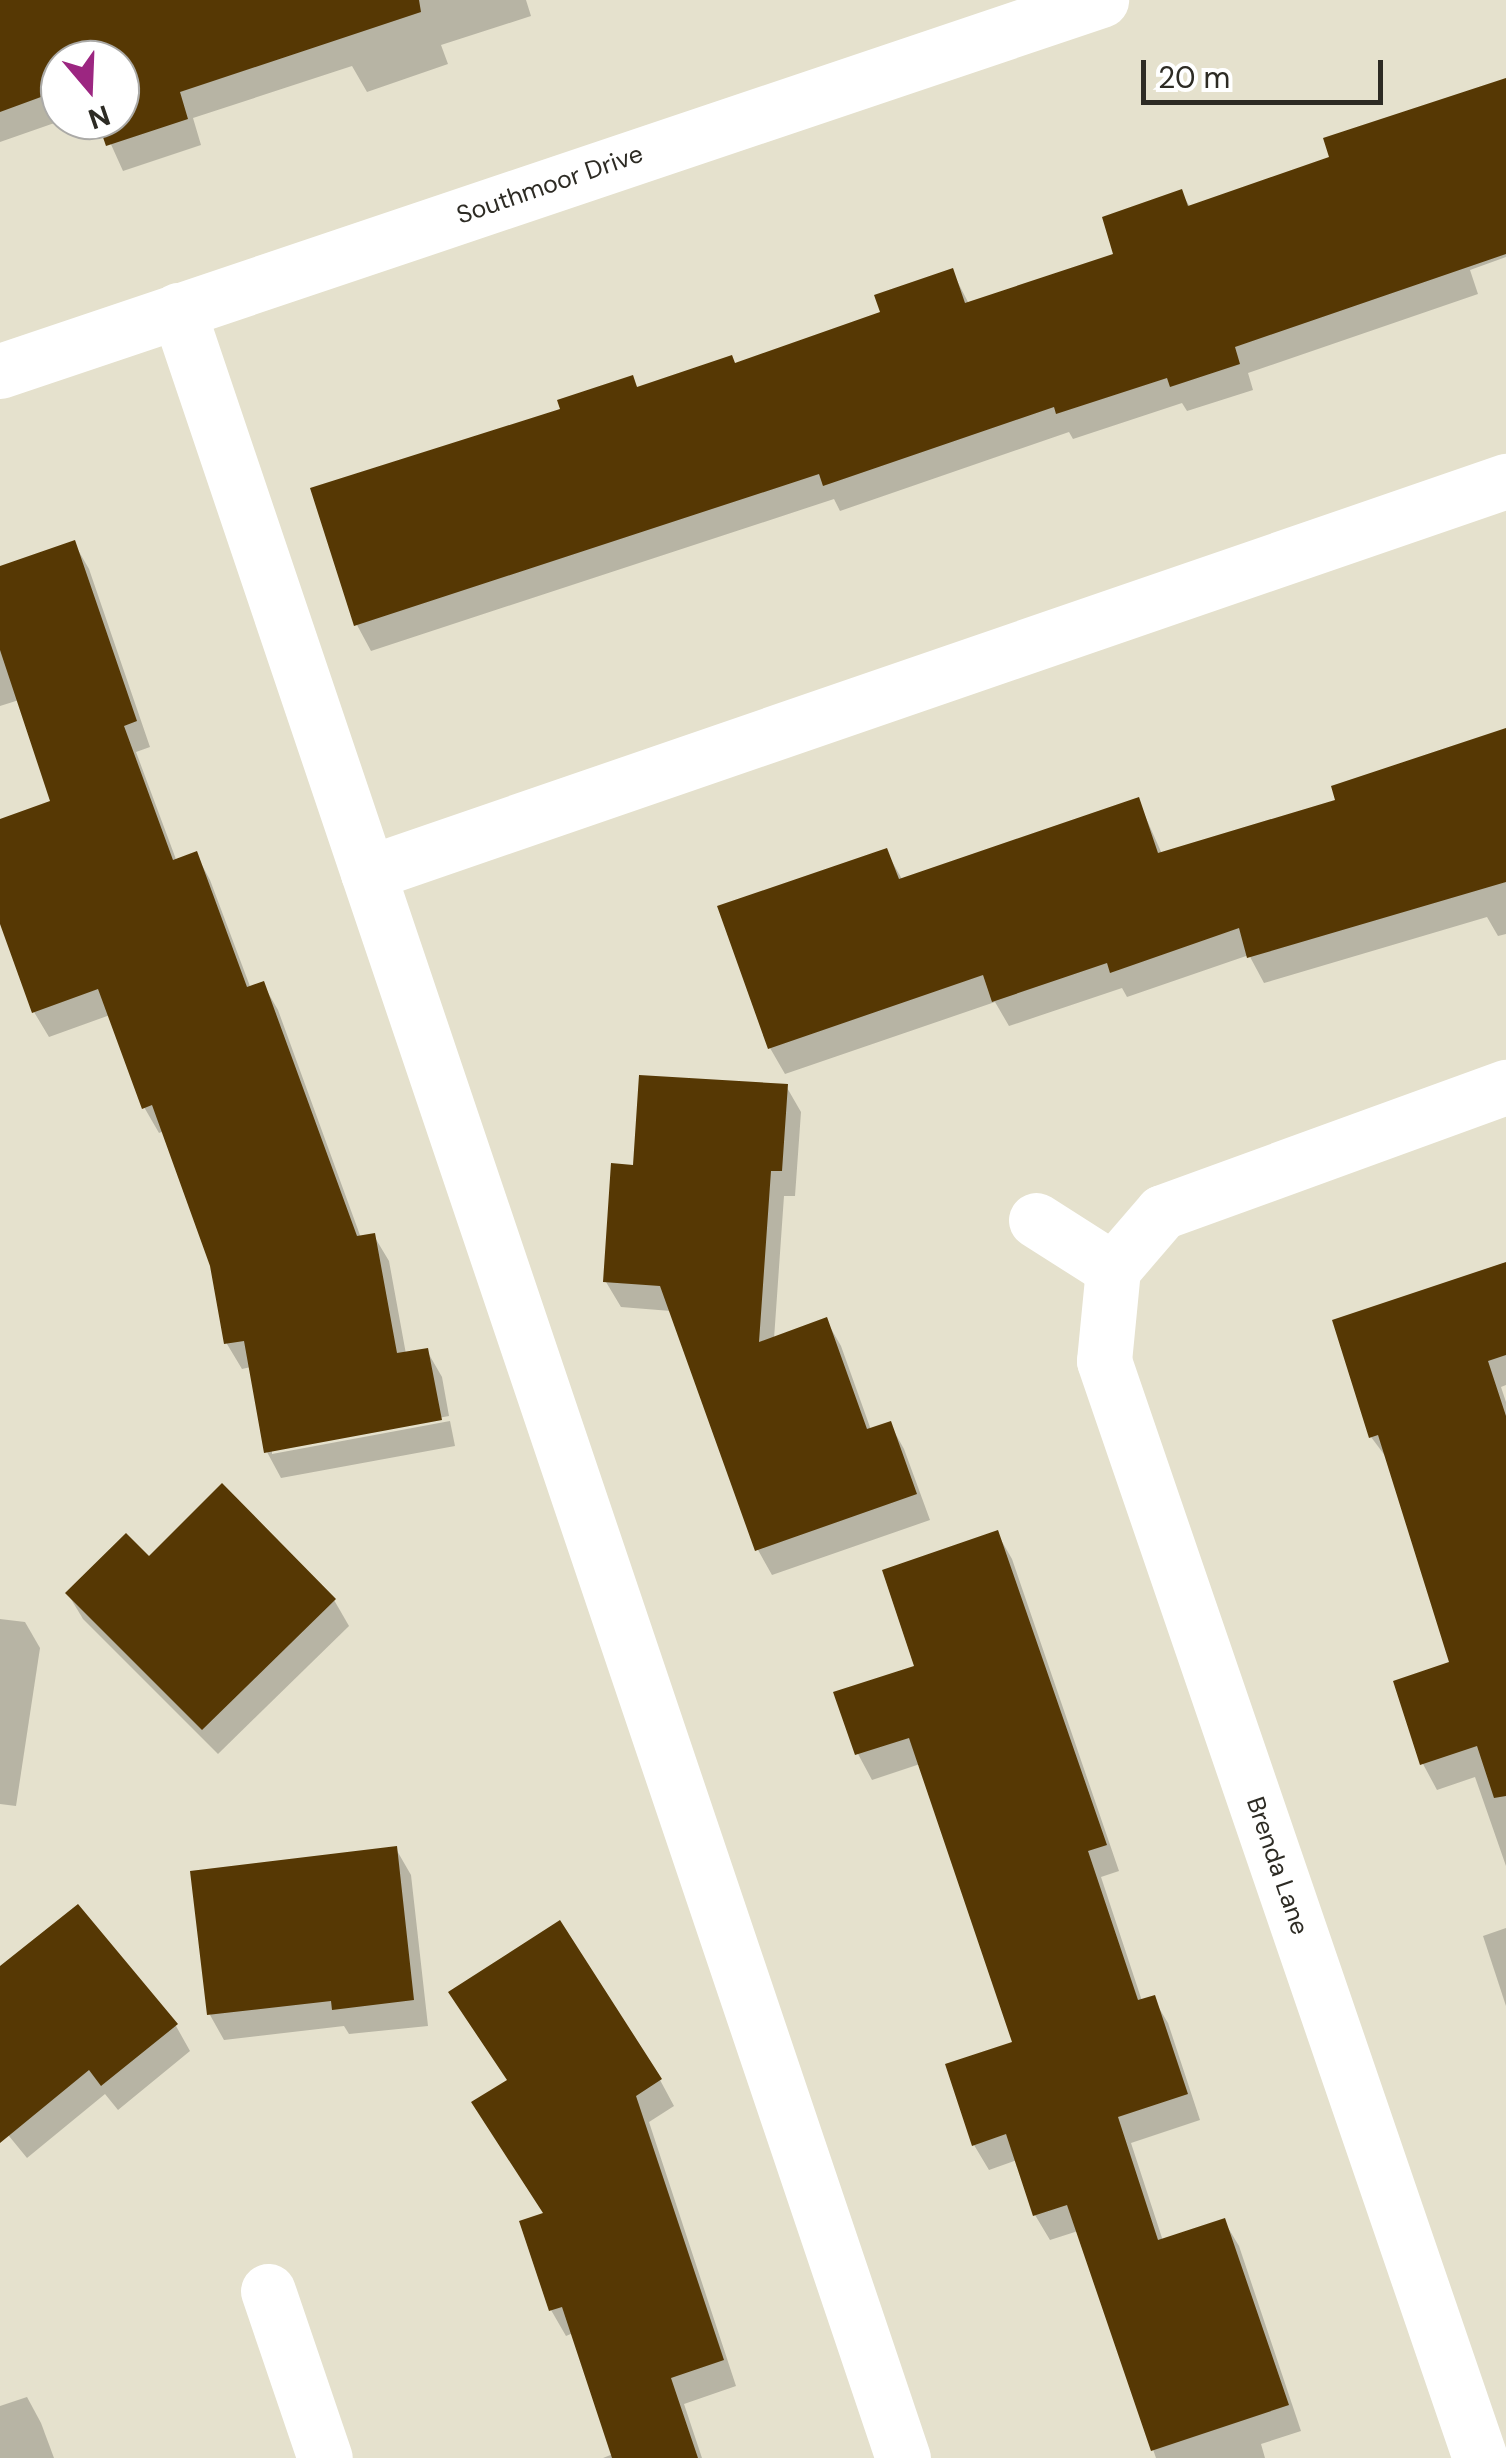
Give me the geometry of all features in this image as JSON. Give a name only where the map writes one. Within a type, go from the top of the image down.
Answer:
[{"type":"street","name":"Southmoor Drive","points":[[0,371],[1101,0]]},
{"type":"street","points":[[178,310],[904,2458]]},
{"type":"street","points":[[368,873],[1506,481]]},
{"type":"street","points":[[1036,1220],[1113,1269],[1162,1212],[1506,1087]]},
{"type":"street","name":"Brenda Lane","points":[[1113,1269],[1104,1361],[1480,2458]]},
{"type":"street","points":[[268,2291],[325,2458]]},
{"type":"building","points":[[0,0],[419,0],[421,12],[180,92],[188,119],[140,135],[140,40],[40,40],[40,97],[0,112]]},
{"type":"building","points":[[1506,78],[1506,254],[1235,347],[1240,364],[1170,387],[1167,378],[1056,414],[1054,407],[823,486],[819,474],[354,626],[310,488],[560,409],[557,400],[633,375],[637,387],[732,355],[735,363],[880,312],[874,295],[953,268],[965,303],[1113,254],[1102,217],[1182,189],[1188,206],[1329,157],[1323,138]]},
{"type":"building","points":[[75,540],[137,721],[124,726],[173,860],[197,851],[247,987],[264,981],[357,1236],[375,1233],[397,1353],[428,1348],[442,1420],[264,1453],[244,1341],[224,1344],[210,1266],[152,1105],[142,1109],[98,989],[32,1013],[0,924],[0,819],[50,801],[0,650],[0,566]]},
{"type":"building","points":[[1506,728],[1506,882],[1247,958],[1239,928],[1110,973],[1107,963],[992,1002],[983,975],[768,1049],[717,906],[887,848],[899,879],[1139,797],[1158,853],[1335,800],[1331,786]]},
{"type":"building","points":[[639,1075],[788,1084],[782,1171],[771,1171],[759,1342],[827,1317],[867,1429],[891,1421],[917,1494],[755,1551],[660,1286],[603,1282],[611,1163],[633,1165]]},
{"type":"building","points":[[1506,1262],[1506,1355],[1488,1361],[1506,1416],[1506,1796],[1494,1798],[1477,1746],[1420,1765],[1393,1681],[1449,1662],[1378,1435],[1369,1438],[1332,1320]]},
{"type":"building","points":[[222,1483],[336,1599],[202,1730],[65,1593],[126,1533],[149,1556]]},
{"type":"building","points":[[998,1530],[1107,1845],[1088,1851],[1138,2000],[1155,1995],[1188,2094],[1118,2117],[1158,2240],[1225,2218],[1289,2405],[1151,2451],[1067,2205],[1033,2216],[1006,2134],[972,2146],[945,2064],[1012,2042],[909,1738],[855,1755],[833,1692],[914,1666],[882,1570]]},
{"type":"building","points":[[397,1846],[414,2000],[332,2010],[331,2001],[207,2015],[190,1871]]},
{"type":"building","points":[[78,1904],[178,2024],[101,2086],[89,2070],[0,2143],[0,1966]]},
{"type":"building","points":[[560,1920],[662,2079],[636,2096],[724,2360],[671,2378],[698,2458],[612,2458],[562,2307],[549,2311],[519,2221],[543,2213],[471,2102],[507,2080],[448,1992]]}]
